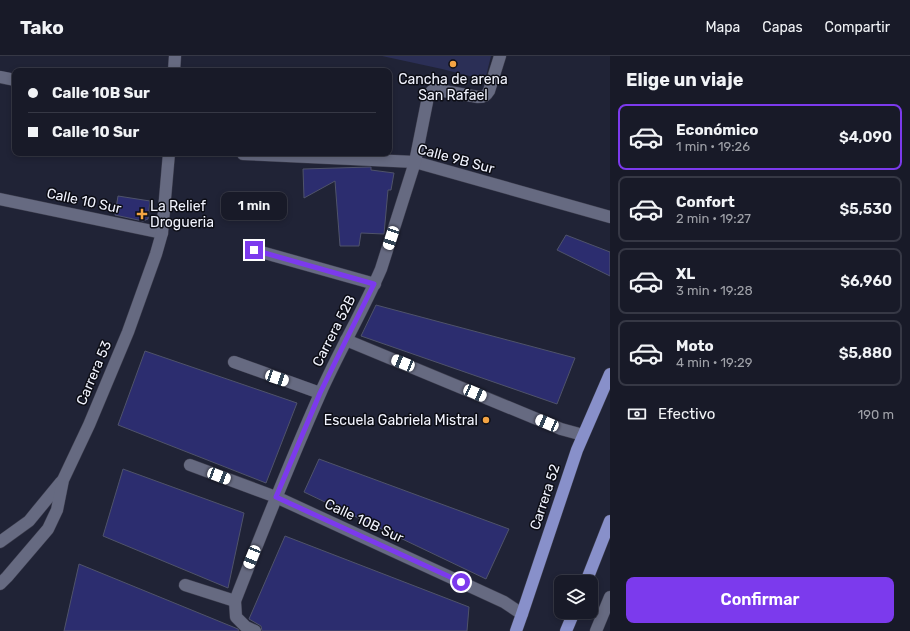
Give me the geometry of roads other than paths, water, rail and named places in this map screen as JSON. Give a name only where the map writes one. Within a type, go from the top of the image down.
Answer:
[{"type":"main road","name":"Carrera 52","points":[[516,631],[577,450],[610,374]]},
{"type":"main road","points":[[589,575],[610,521]]},
{"type":"main road","points":[[566,631],[571,619]]},
{"type":"street","points":[[174,68],[175,56]]},
{"type":"street","name":"Carrera 52B","points":[[235,601],[276,497],[320,393],[381,269],[415,162],[430,93],[433,90],[438,90],[478,97],[487,95],[500,56]]},
{"type":"street","points":[[0,77],[12,79]]},
{"type":"street","name":"Carrera 53","points":[[0,584],[48,529],[56,510],[63,480],[89,426],[128,332],[162,233],[169,156]]},
{"type":"street","name":"Calle 9B Sur","points":[[286,156],[415,162],[610,217]]},
{"type":"street","name":"Calle 10 Sur","points":[[0,198],[162,233]]},
{"type":"street","points":[[254,250],[374,284]]},
{"type":"street","points":[[346,340],[561,429],[583,435]]},
{"type":"street","points":[[234,362],[320,393]]},
{"type":"street","name":"Calle 10B Sur","points":[[190,465],[276,497],[504,602],[522,614]]},
{"type":"street","points":[[0,542],[29,521],[63,480]]},
{"type":"street","points":[[185,585],[235,601],[236,617],[246,627],[255,631]]},
{"type":"street","points":[[596,631],[610,597]]},
{"type":"place","name":"Cancha de arena San Rafael","points":[[453,64]]},
{"type":"place","name":"La Relief Drogueria","points":[[142,214]]},
{"type":"place","name":"Escuela Gabriela Mistral","points":[[486,420]]}]
